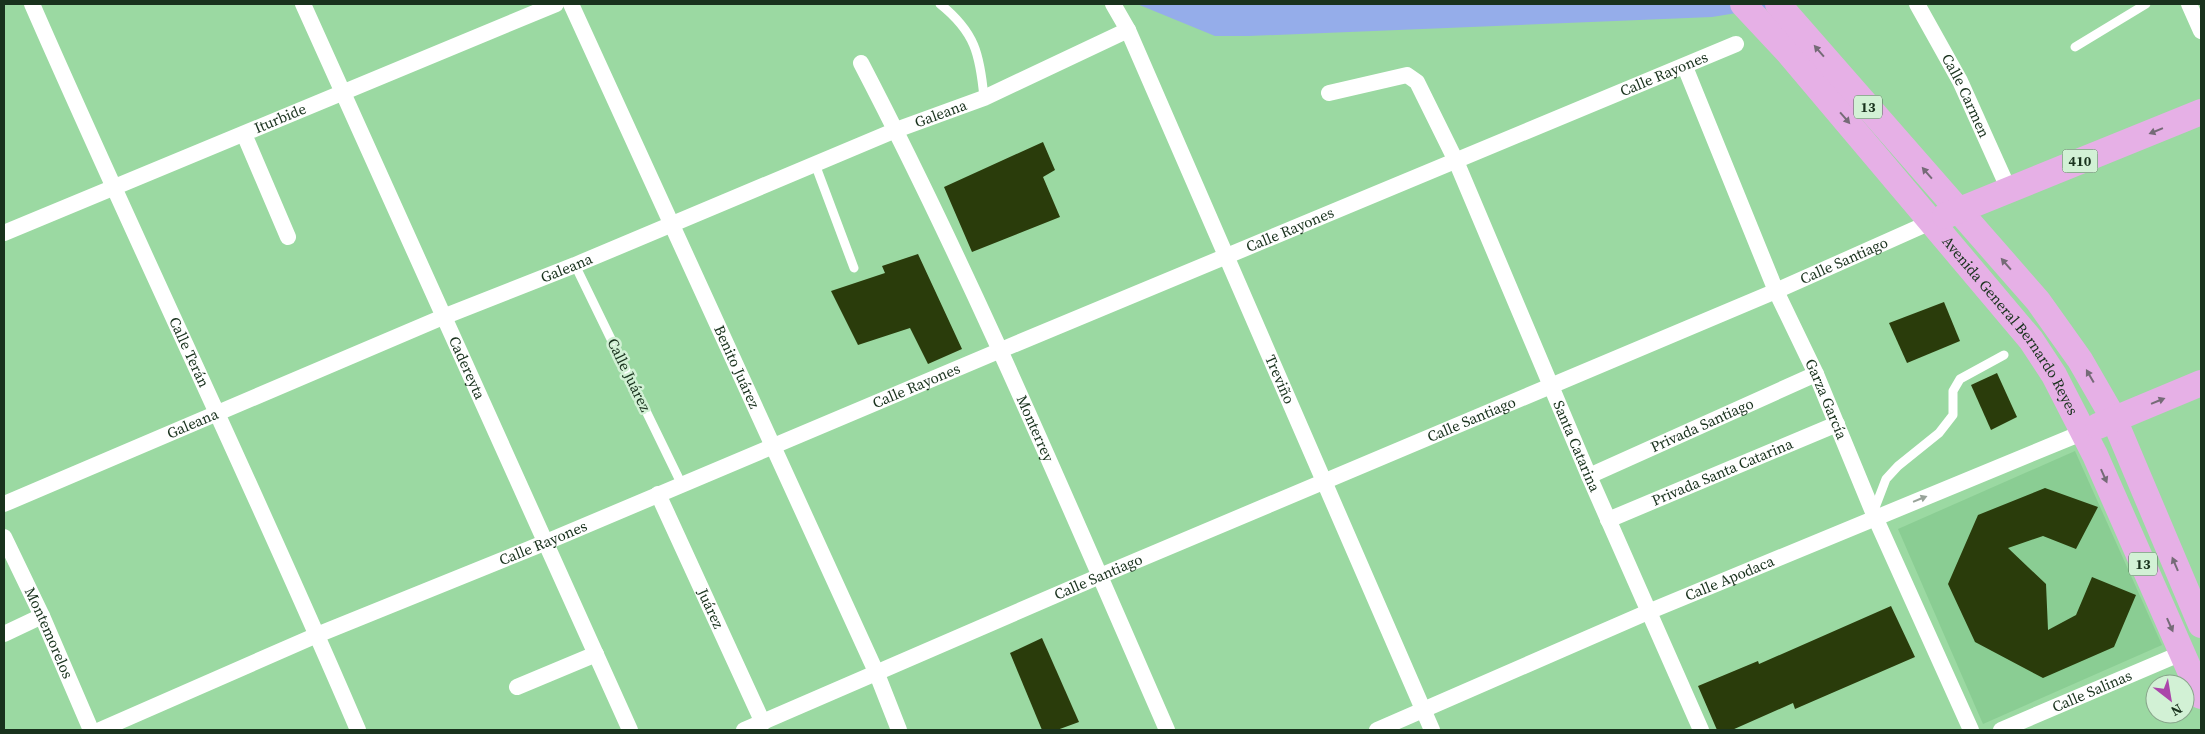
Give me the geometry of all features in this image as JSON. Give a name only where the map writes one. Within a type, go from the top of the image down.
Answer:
[{"type":"main road","name":"Avenida General Bernardo Reyes","points":[[1743,4],[1787,50],[1933,221],[2031,340],[2054,375],[2084,432],[2201,696]]},
{"type":"main road","name":"Avenida General Bernardo Reyes","points":[[1778,4],[2038,301],[2080,360],[2114,419],[2201,624]]},
{"type":"main road","name":"Calle Santiago","points":[[1933,221],[2201,112]]},
{"type":"main road","points":[[2084,432],[2201,383]]},
{"type":"street","name":"Calle Terán","points":[[32,4],[113,188],[317,635],[358,730]]},
{"type":"street","name":"Cadereyta","points":[[303,4],[544,543],[630,730]]},
{"type":"street","name":"Iturbide","points":[[4,233],[556,4]]},
{"type":"street","name":"Benito Juárez","points":[[571,4],[772,448],[877,674],[900,730]]},
{"type":"street","points":[[1113,4],[1128,30]]},
{"type":"street","name":"Calle Carmen","points":[[1917,4],[1960,81],[2009,190]]},
{"type":"street","points":[[2190,4],[2201,31]]},
{"type":"street","name":"Galeana","points":[[4,504],[443,317],[575,265],[896,130],[984,98],[1128,30]]},
{"type":"street","name":"Treviño","points":[[1128,30],[1432,730]]},
{"type":"street","name":"Calle Rayones","points":[[100,730],[317,635],[544,543],[1001,350],[1685,67],[1736,44]]},
{"type":"street","name":"Monterrey","points":[[862,63],[1001,350],[1168,730]]},
{"type":"street","name":"Garza García","points":[[1685,67],[1776,291],[1816,374],[1874,515],[1970,730]]},
{"type":"street","name":"Santa Catarina","points":[[1329,93],[1407,75],[1417,82],[1456,161],[1589,476],[1701,730]]},
{"type":"street","points":[[244,134],[288,236]]},
{"type":"street","name":"Calle Santiago","points":[[744,730],[1100,576],[1776,291],[1933,221]]},
{"type":"street","name":"Privada Santiago","points":[[1589,476],[1816,374]]},
{"type":"street","name":"Privada Santa Catarina","points":[[1608,520],[1837,424]]},
{"type":"street","name":"Calle Apodaca","points":[[1378,730],[1874,515],[2084,432]]},
{"type":"street","name":"Juárez","points":[[658,494],[763,723]]},
{"type":"street","name":"Montemorelos","points":[[4,537],[42,616],[91,730]]},
{"type":"street","points":[[4,634],[42,616]]},
{"type":"street","points":[[517,687],[596,654]]},
{"type":"street","name":"Calle Salinas","points":[[2002,730],[2182,654]]},
{"type":"lane","points":[[940,4],[970,33],[981,68],[984,98]]},
{"type":"lane","points":[[2075,47],[2146,4]]},
{"type":"lane","points":[[815,164],[854,268]]},
{"type":"lane","name":"Calle Juárez","points":[[575,265],[682,484]]},
{"type":"lane","points":[[1874,515],[1886,479],[1898,466],[1939,433],[1953,415],[1953,390],[1960,379],[2004,356]]},
{"type":"shaded area","points":[[2075,451],[2162,645],[1983,724],[1898,529]]},
{"type":"water","points":[[1137,4],[1792,4],[1712,17],[1215,36]]},
{"type":"building","points":[[1043,142],[1055,170],[1043,177],[1060,217],[972,252],[944,187]]},
{"type":"building","points":[[918,254],[962,349],[928,364],[910,328],[858,345],[831,291],[885,273],[882,266]]},
{"type":"building","points":[[1944,302],[1960,341],[1907,363],[1889,323]]},
{"type":"building","points":[[1997,373],[2017,417],[1991,430],[1971,385]]},
{"type":"building","points":[[2045,488],[2098,507],[2076,549],[2043,536],[2008,548],[2046,584],[2048,630],[2076,615],[2092,577],[2136,595],[2114,647],[2043,678],[1975,642],[1948,584],[1978,515]]},
{"type":"building","points":[[1891,606],[1915,657],[1795,709],[1793,703],[1732,730],[1717,730],[1698,686],[1758,661],[1759,664]]},
{"type":"building","points":[[1042,638],[1079,722],[1057,730],[1042,730],[1010,653]]}]
